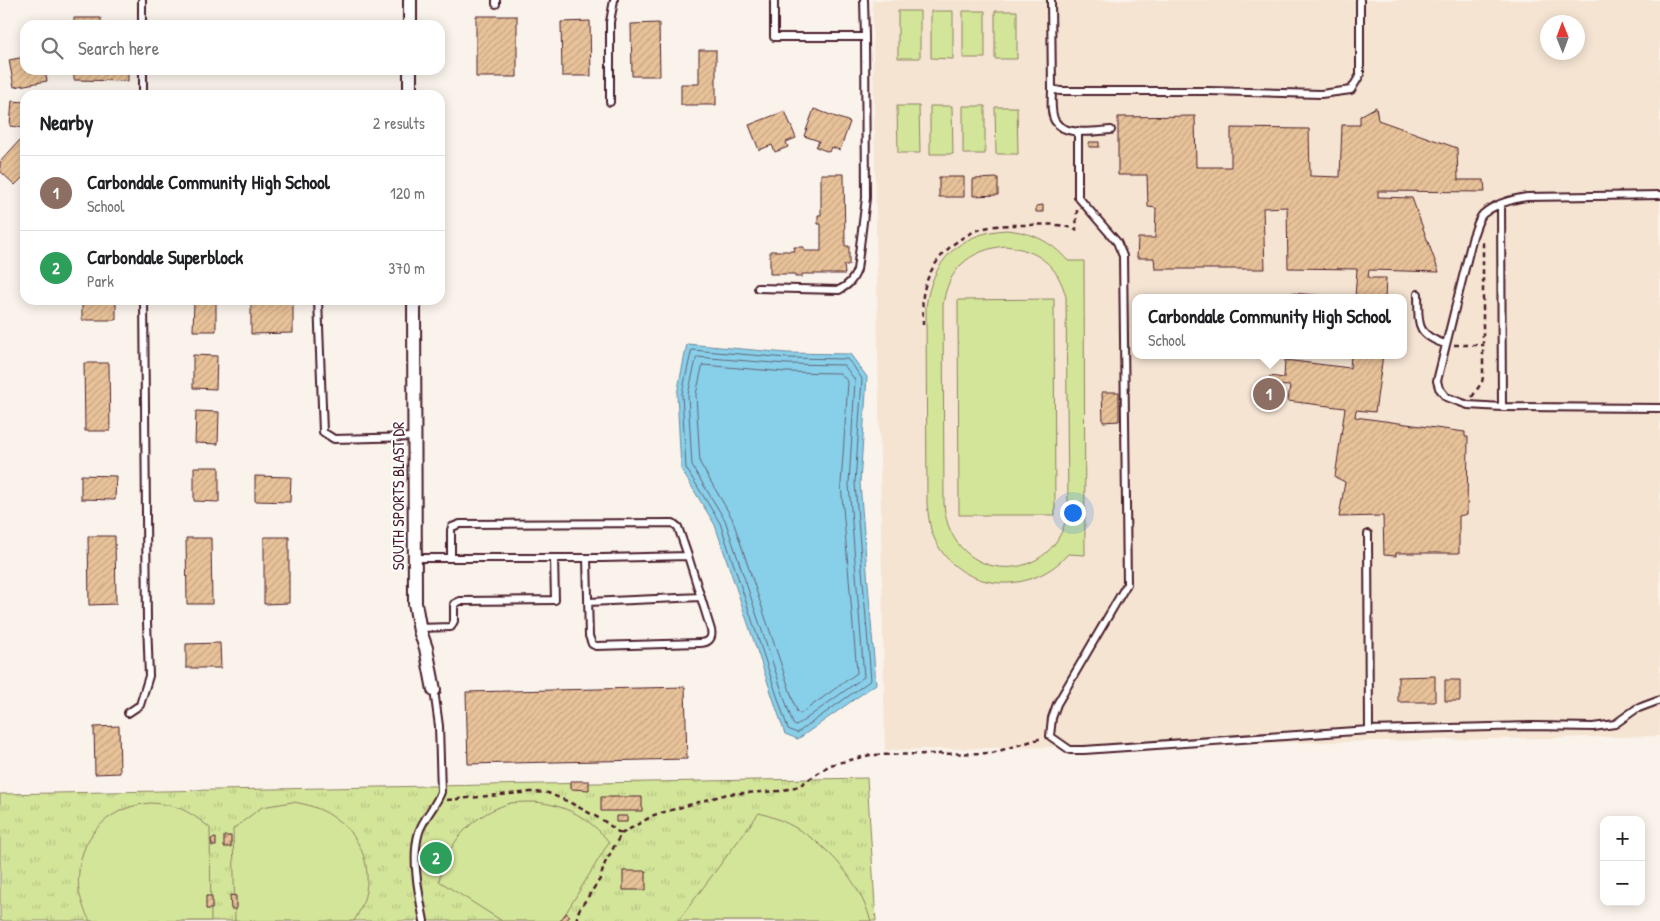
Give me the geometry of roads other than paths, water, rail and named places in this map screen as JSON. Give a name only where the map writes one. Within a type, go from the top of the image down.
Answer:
[{"type":"street","points":[[410,0],[410,20]]},
{"type":"street","points":[[410,75],[410,90]]},
{"type":"street","name":"SOUTH SPORTS BLAST DR","points":[[414,305],[415,602],[419,628],[426,648],[434,690]]},
{"type":"lane","points":[[142,0],[142,20]]},
{"type":"lane","points":[[610,102],[610,22],[614,0]]},
{"type":"lane","points":[[774,0],[774,37],[865,37]]},
{"type":"lane","points":[[758,288],[839,290],[854,280],[857,270],[866,198],[864,0]]},
{"type":"lane","points":[[1051,0],[1052,111],[1055,120],[1063,129],[1078,131],[1111,130]]},
{"type":"lane","points":[[1052,89],[1060,91],[1208,91],[1321,94],[1351,90],[1360,75],[1360,0]]},
{"type":"lane","points":[[143,75],[143,90]]},
{"type":"lane","points":[[1078,131],[1078,197],[1117,242],[1123,256],[1127,584],[1057,704],[1052,718],[1050,736],[1070,750],[1084,750],[1369,730],[1593,727],[1615,724],[1636,708],[1660,700]]},
{"type":"lane","points":[[1660,196],[1517,198],[1501,204],[1482,215],[1473,236],[1437,378],[1437,384],[1442,392],[1452,400],[1468,405],[1660,408]]},
{"type":"lane","points":[[1501,204],[1502,407]]},
{"type":"lane","points":[[1418,294],[1419,324],[1428,337],[1445,344]]},
{"type":"lane","points":[[128,713],[140,705],[149,676],[146,602],[144,305]]},
{"type":"lane","points":[[318,305],[323,432],[334,439],[415,437]]},
{"type":"lane","points":[[451,558],[451,530],[452,527],[460,524],[673,523],[678,527],[712,635],[706,643],[596,646],[590,642],[587,558]]},
{"type":"lane","points":[[1368,534],[1369,730]]},
{"type":"lane","points":[[415,558],[688,556]]},
{"type":"lane","points":[[419,628],[451,627],[454,622],[454,604],[460,601],[555,600],[554,558]]},
{"type":"lane","points":[[588,602],[701,597]]},
{"type":"lane","points":[[424,921],[417,872],[416,844],[426,817],[438,801],[442,778],[439,726],[434,690]]},
{"type":"water","points":[[687,344],[787,353],[850,354],[867,377],[860,483],[876,684],[798,739],[785,734],[715,525],[681,469],[677,394]]},
{"type":"place","name":"Carbondale Community High School","points":[[1269,394]]},
{"type":"place","name":"Carbondale Superblock","points":[[436,858]]}]
